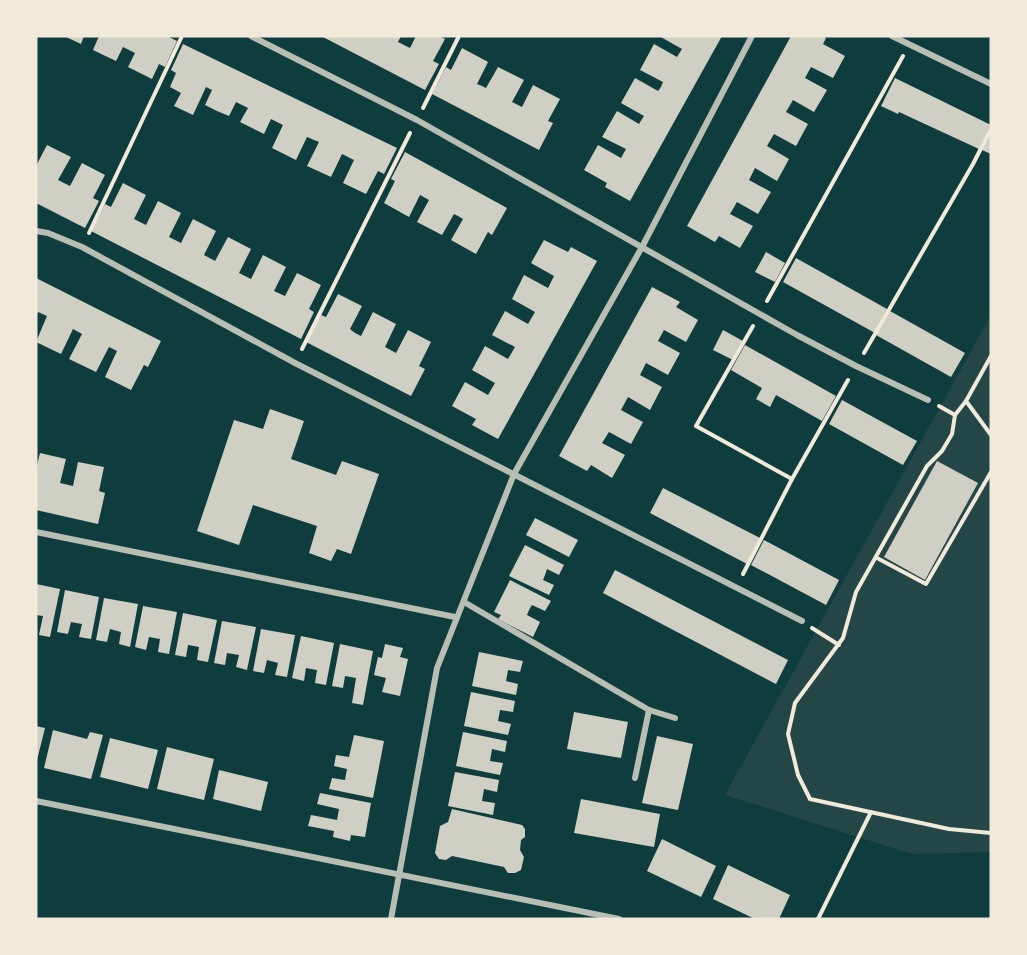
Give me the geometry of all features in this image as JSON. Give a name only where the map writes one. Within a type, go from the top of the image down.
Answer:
[{"type":"street","points":[[251,36],[417,120],[760,315],[856,366],[928,400]]},
{"type":"street","points":[[391,919],[436,668],[455,617],[464,602],[514,474],[642,247],[752,36]]},
{"type":"street","points":[[892,36],[991,84]]},
{"type":"street","points":[[36,231],[48,233],[82,248],[295,363],[802,621]]},
{"type":"street","points":[[36,532],[455,617]]},
{"type":"street","points":[[464,602],[649,710],[675,718]]},
{"type":"street","points":[[635,778],[649,710]]},
{"type":"street","points":[[36,801],[620,919]]},
{"type":"path","points":[[82,248],[182,36]]},
{"type":"path","points":[[295,363],[459,36]]},
{"type":"path","points":[[792,479],[696,426],[909,45]]},
{"type":"path","points":[[736,588],[792,479],[991,129]]},
{"type":"path","points":[[991,356],[966,401],[955,415],[952,434],[942,451],[927,466],[856,592],[843,638],[795,703],[788,734],[798,775],[810,799],[949,829],[991,833]]},
{"type":"path","points":[[966,401],[991,435]]},
{"type":"path","points":[[877,558],[926,584],[991,472]]},
{"type":"path","points":[[802,621],[838,645]]},
{"type":"path","points":[[818,919],[871,812]]},
{"type":"shaded area","points":[[991,315],[991,852],[912,854],[725,795]]},
{"type":"building","points":[[64,36],[84,36],[81,44]]},
{"type":"building","points":[[99,36],[167,36],[177,41],[165,67],[159,64],[152,79],[128,67],[135,53],[123,47],[116,61],[93,50]]},
{"type":"building","points":[[321,36],[401,36],[398,42],[410,48],[416,36],[439,36],[445,39],[433,61],[439,64],[425,90]]},
{"type":"building","points":[[659,36],[722,36],[630,201],[605,187],[607,183],[584,170],[598,145],[621,158],[626,149],[602,137],[617,111],[639,124],[644,116],[621,103],[635,78],[658,91],[661,87],[663,82],[640,70],[654,44],[677,57],[682,49]]},
{"type":"building","points":[[791,36],[822,36],[826,38],[823,44],[845,56],[833,78],[811,67],[805,78],[827,90],[814,112],[793,100],[786,112],[808,124],[796,146],[774,134],[767,146],[789,159],[777,181],[755,168],[749,180],[771,192],[758,214],[737,202],[730,214],[753,226],[740,248],[719,236],[715,242],[687,226]]},
{"type":"building","points":[[183,44],[397,148],[384,174],[378,171],[366,194],[343,183],[354,160],[342,154],[331,177],[307,166],[319,142],[307,137],[296,160],[272,148],[283,125],[271,119],[264,134],[240,122],[248,108],[236,102],[229,116],[217,111],[205,105],[212,90],[206,87],[193,115],[174,106],[181,93],[170,87],[176,73],[171,70]]},
{"type":"building","points":[[462,48],[488,62],[477,84],[486,88],[498,67],[524,80],[512,102],[522,107],[533,85],[560,99],[548,121],[553,123],[539,150],[432,94],[446,67],[451,70]]},
{"type":"building","points":[[895,78],[991,125],[979,149],[881,106]]},
{"type":"building","points":[[991,132],[991,154],[982,150]]},
{"type":"building","points":[[47,145],[71,157],[58,180],[70,186],[82,163],[105,175],[93,198],[99,201],[85,228],[36,203],[36,166]]},
{"type":"building","points":[[405,152],[507,208],[492,235],[488,232],[476,254],[451,240],[463,219],[458,216],[454,214],[442,235],[417,222],[429,200],[420,195],[409,217],[384,203],[395,181],[391,179]]},
{"type":"building","points":[[123,183],[146,195],[134,219],[146,225],[158,201],[181,213],[169,237],[181,243],[193,219],[216,231],[204,255],[215,261],[228,237],[251,249],[239,273],[251,279],[263,255],[286,267],[274,291],[285,296],[297,273],[321,285],[309,309],[314,312],[301,339],[91,231],[105,204],[111,207]]},
{"type":"building","points":[[544,240],[568,252],[571,247],[597,261],[498,439],[472,425],[476,419],[452,406],[465,382],[488,395],[495,383],[472,370],[485,346],[508,359],[515,347],[492,335],[505,311],[528,324],[535,312],[512,299],[524,275],[548,288],[554,276],[531,263]]},
{"type":"building","points":[[766,252],[785,263],[775,282],[755,272]]},
{"type":"building","points":[[796,258],[887,309],[875,333],[783,282]]},
{"type":"building","points":[[36,278],[161,341],[148,367],[144,365],[131,390],[105,377],[117,351],[109,347],[96,372],[69,359],[82,334],[73,329],[61,354],[36,342],[47,316],[38,312],[36,316]]},
{"type":"building","points":[[652,287],[680,302],[676,307],[698,320],[686,342],[664,330],[658,341],[680,353],[668,375],[646,363],[640,375],[662,387],[650,410],[628,397],[621,410],[643,422],[631,444],[609,432],[602,443],[625,455],[612,478],[591,465],[587,471],[559,456]]},
{"type":"building","points":[[338,294],[362,306],[350,329],[355,333],[361,336],[373,312],[396,324],[385,347],[396,353],[408,330],[431,342],[419,366],[425,369],[411,396],[306,342],[321,315],[326,317]]},
{"type":"building","points":[[890,311],[965,353],[951,377],[876,335]]},
{"type":"building","points":[[723,330],[743,341],[733,360],[713,350]]},
{"type":"building","points":[[745,345],[836,396],[822,421],[776,395],[770,407],[756,399],[762,388],[731,370]]},
{"type":"building","points":[[842,400],[917,441],[903,465],[829,424]]},
{"type":"building","points":[[270,409],[304,421],[291,459],[336,475],[342,461],[379,474],[351,554],[337,549],[331,561],[309,553],[317,526],[253,505],[239,545],[197,531],[234,420],[263,429]]},
{"type":"building","points":[[40,453],[66,459],[60,483],[73,486],[78,462],[104,467],[99,491],[105,493],[98,524],[36,510],[36,469]]},
{"type":"building","points":[[937,461],[978,483],[925,580],[884,557]]},
{"type":"building","points":[[663,488],[760,538],[747,564],[650,513]]},
{"type":"building","points":[[535,518],[578,540],[569,557],[526,535]]},
{"type":"building","points":[[764,540],[839,580],[826,605],[751,565]]},
{"type":"building","points":[[525,545],[564,565],[559,575],[547,569],[543,580],[554,585],[549,595],[509,576]]},
{"type":"building","points":[[615,570],[788,660],[776,684],[603,593]]},
{"type":"building","points":[[510,580],[551,601],[545,611],[532,605],[529,610],[527,615],[540,622],[533,637],[498,619],[501,615],[494,612]]},
{"type":"building","points":[[36,584],[60,589],[50,637],[39,635],[43,616],[36,615]]},
{"type":"building","points":[[65,590],[99,597],[91,639],[79,637],[82,624],[71,622],[68,634],[57,632]]},
{"type":"building","points":[[104,598],[138,604],[130,647],[119,644],[121,632],[110,629],[107,642],[96,640]]},
{"type":"building","points":[[143,606],[177,612],[169,654],[158,652],[160,639],[149,637],[146,650],[135,647]]},
{"type":"building","points":[[183,613],[217,620],[208,662],[197,660],[199,647],[188,645],[186,657],[175,655]]},
{"type":"building","points":[[222,621],[256,627],[247,670],[236,667],[239,655],[227,653],[225,665],[214,663]]},
{"type":"building","points":[[261,629],[295,635],[287,677],[275,675],[278,663],[267,660],[264,673],[253,671]]},
{"type":"building","points":[[301,636],[334,643],[326,685],[315,683],[317,670],[306,668],[304,681],[292,678]]},
{"type":"building","points":[[340,644],[373,651],[363,705],[352,703],[356,678],[345,676],[343,688],[332,686]]},
{"type":"building","points":[[385,644],[403,648],[400,657],[408,659],[400,696],[382,692],[386,678],[374,675],[378,657],[382,658]]},
{"type":"building","points":[[479,652],[523,661],[520,672],[508,670],[506,681],[518,684],[516,695],[472,686]]},
{"type":"building","points":[[471,692],[515,701],[513,712],[500,710],[498,721],[511,724],[508,735],[464,726]]},
{"type":"building","points":[[574,712],[628,722],[621,758],[567,749]]},
{"type":"building","points":[[36,726],[45,728],[37,760],[36,760]]},
{"type":"building","points":[[53,730],[87,739],[90,732],[103,735],[91,779],[44,768]]},
{"type":"building","points":[[463,732],[507,741],[505,752],[492,749],[490,761],[503,763],[500,775],[456,766]]},
{"type":"building","points":[[354,735],[384,741],[373,798],[329,789],[332,778],[345,780],[347,769],[334,766],[336,755],[349,757]]},
{"type":"building","points":[[657,736],[693,744],[678,810],[642,803]]},
{"type":"building","points":[[110,738],[158,750],[148,789],[100,777]]},
{"type":"building","points":[[167,747],[214,759],[204,800],[157,789]]},
{"type":"building","points":[[219,770],[268,782],[261,811],[213,799]]},
{"type":"building","points":[[455,772],[499,780],[497,792],[484,789],[482,801],[495,803],[493,815],[448,806]]},
{"type":"building","points":[[320,793],[371,803],[365,837],[351,835],[350,841],[333,837],[334,831],[308,826],[311,815],[337,820],[339,809],[317,804]]},
{"type":"building","points":[[581,799],[660,814],[654,847],[574,833]]},
{"type":"building","points":[[452,809],[522,825],[525,829],[525,837],[521,840],[520,850],[524,857],[521,870],[508,873],[504,867],[452,856],[446,860],[439,859],[435,853],[440,826],[448,822]]},
{"type":"building","points":[[662,839],[716,866],[701,897],[647,871]]},
{"type":"building","points":[[728,865],[790,895],[779,919],[755,919],[713,899]]}]
